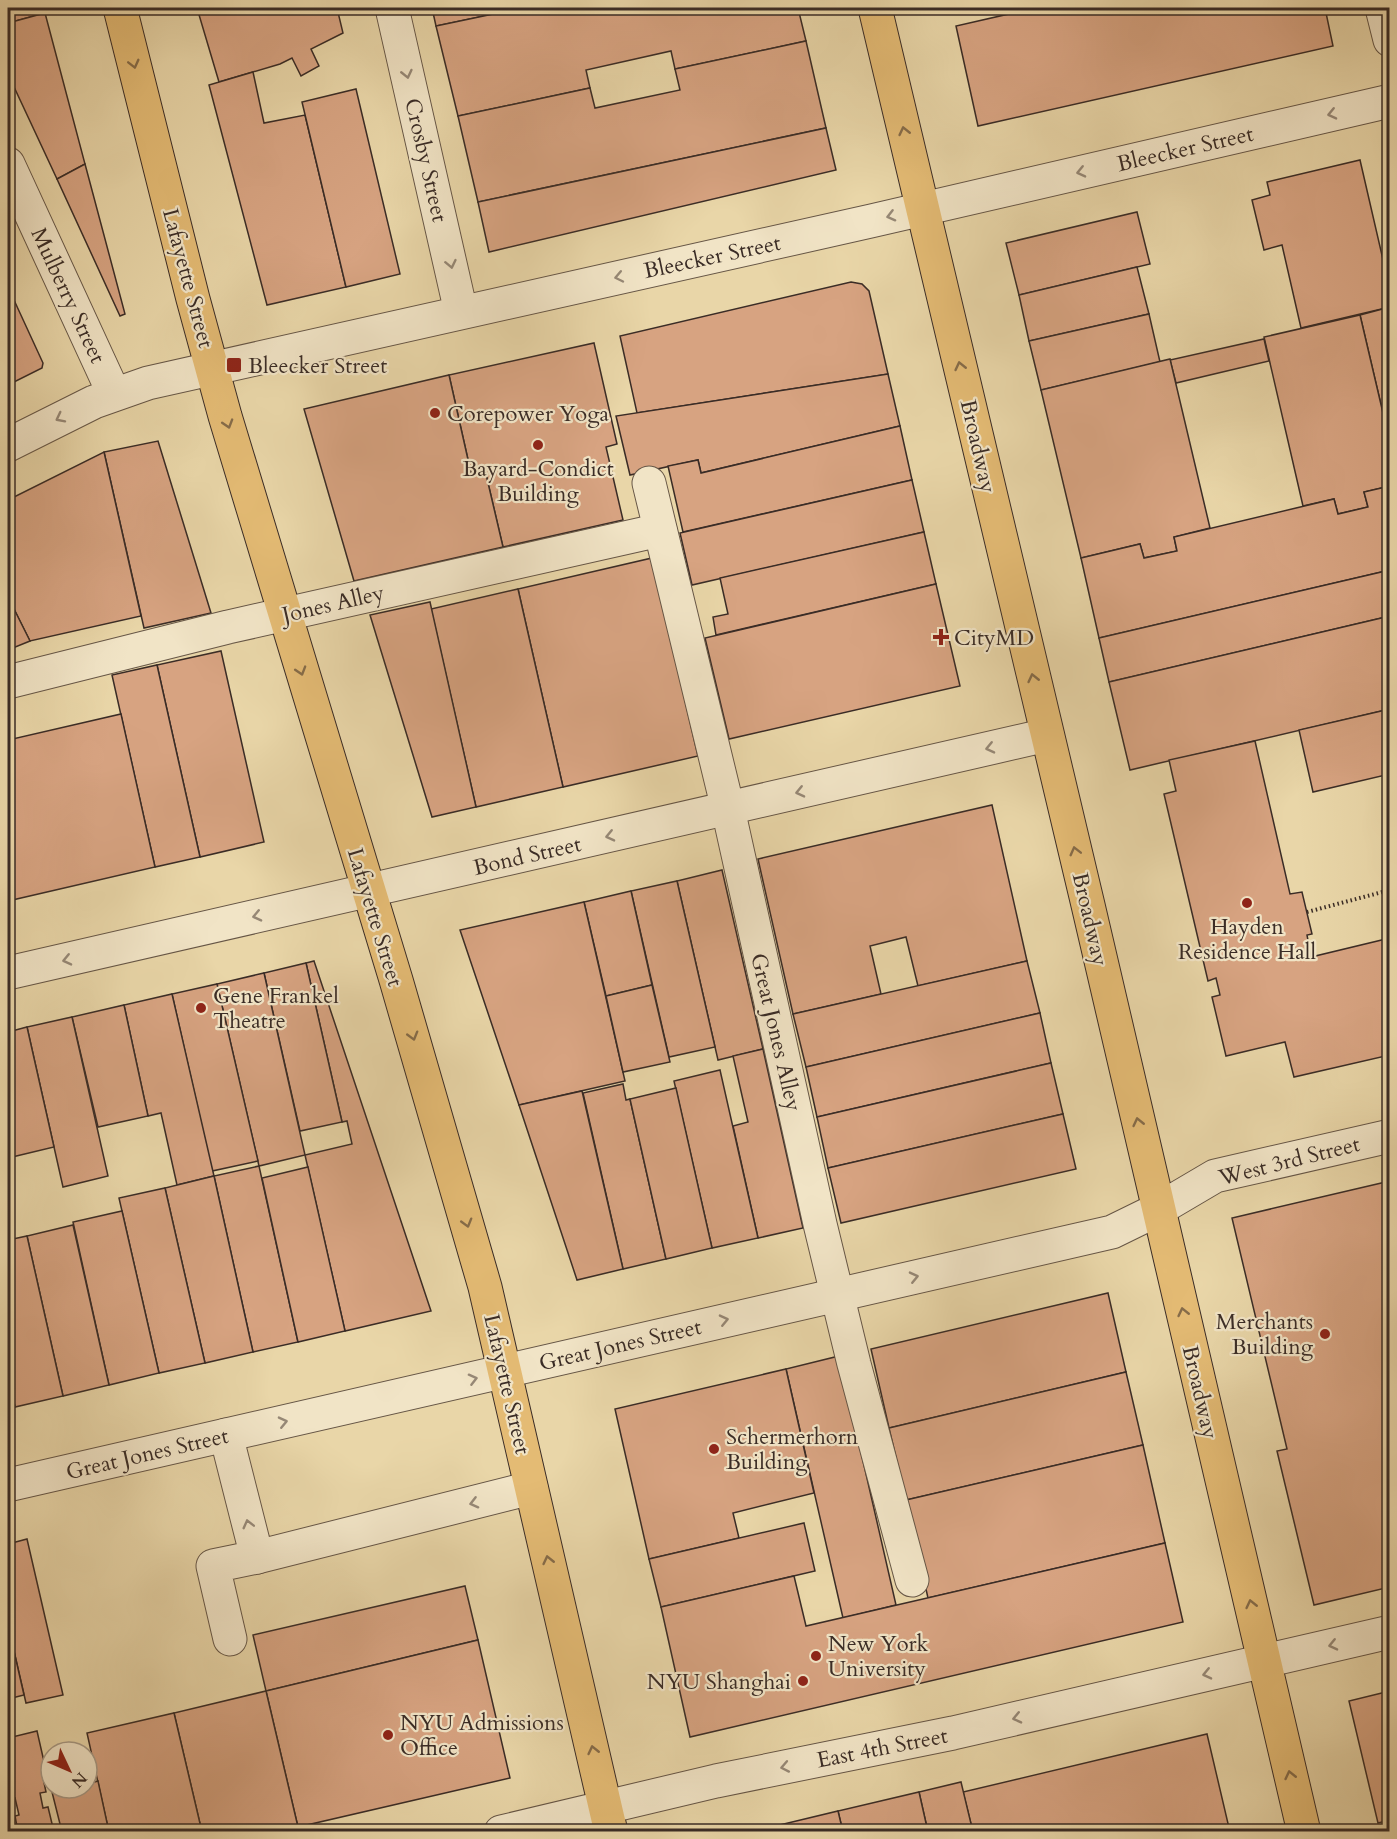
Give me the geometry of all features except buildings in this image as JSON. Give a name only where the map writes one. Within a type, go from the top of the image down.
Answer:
[{"type":"main road","name":"Lafayette Street","points":[[120,8],[212,368],[485,1287],[608,1819]]},
{"type":"main road","name":"Broadway","points":[[875,8],[1304,1832]]},
{"type":"street","name":"Crosby Street","points":[[393,8],[461,312]]},
{"type":"street","points":[[1382,8],[1389,40]]},
{"type":"street","name":"Bleecker Street","points":[[8,445],[79,408],[148,383],[922,209],[1389,101]]},
{"type":"street","name":"Mulberry Street","points":[[8,164],[114,394]]},
{"type":"street","name":"Great Jones Alley","points":[[648,483],[728,809],[820,1224],[912,1580]]},
{"type":"street","name":"Jones Alley","points":[[8,682],[284,615],[660,530]]},
{"type":"street","name":"Bond Street","points":[[8,973],[1047,735]]},
{"type":"street","name":"West 3rd Street","points":[[1159,1209],[1215,1176],[1389,1136]]},
{"type":"street","name":"Great Jones Street","points":[[8,1485],[1112,1232],[1159,1209]]},
{"type":"street","points":[[226,1435],[256,1557]]},
{"type":"street","points":[[230,1639],[213,1566],[531,1488]]},
{"type":"street","name":"East 4th Street","points":[[501,1832],[608,1819],[716,1780],[953,1733],[1389,1632]]},
{"type":"path","points":[[1307,912],[1389,890]]},
{"type":"place","name":"Bleecker Street","points":[[234,365]]},
{"type":"place","name":"Corepower Yoga","points":[[435,413]]},
{"type":"place","name":"Bayard-Condict Building","points":[[538,445]]},
{"type":"place","name":"CityMD","points":[[941,637]]},
{"type":"place","name":"Hayden Residence Hall","points":[[1247,903]]},
{"type":"place","name":"Gene Frankel Theatre","points":[[201,1008]]},
{"type":"place","name":"Merchants Building","points":[[1325,1334]]},
{"type":"place","name":"Schermerhorn Building","points":[[714,1449]]},
{"type":"place","name":"New York University","points":[[816,1656]]},
{"type":"place","name":"NYU Shanghai","points":[[803,1681]]},
{"type":"place","name":"NYU Admissions Office","points":[[388,1735]]}]
